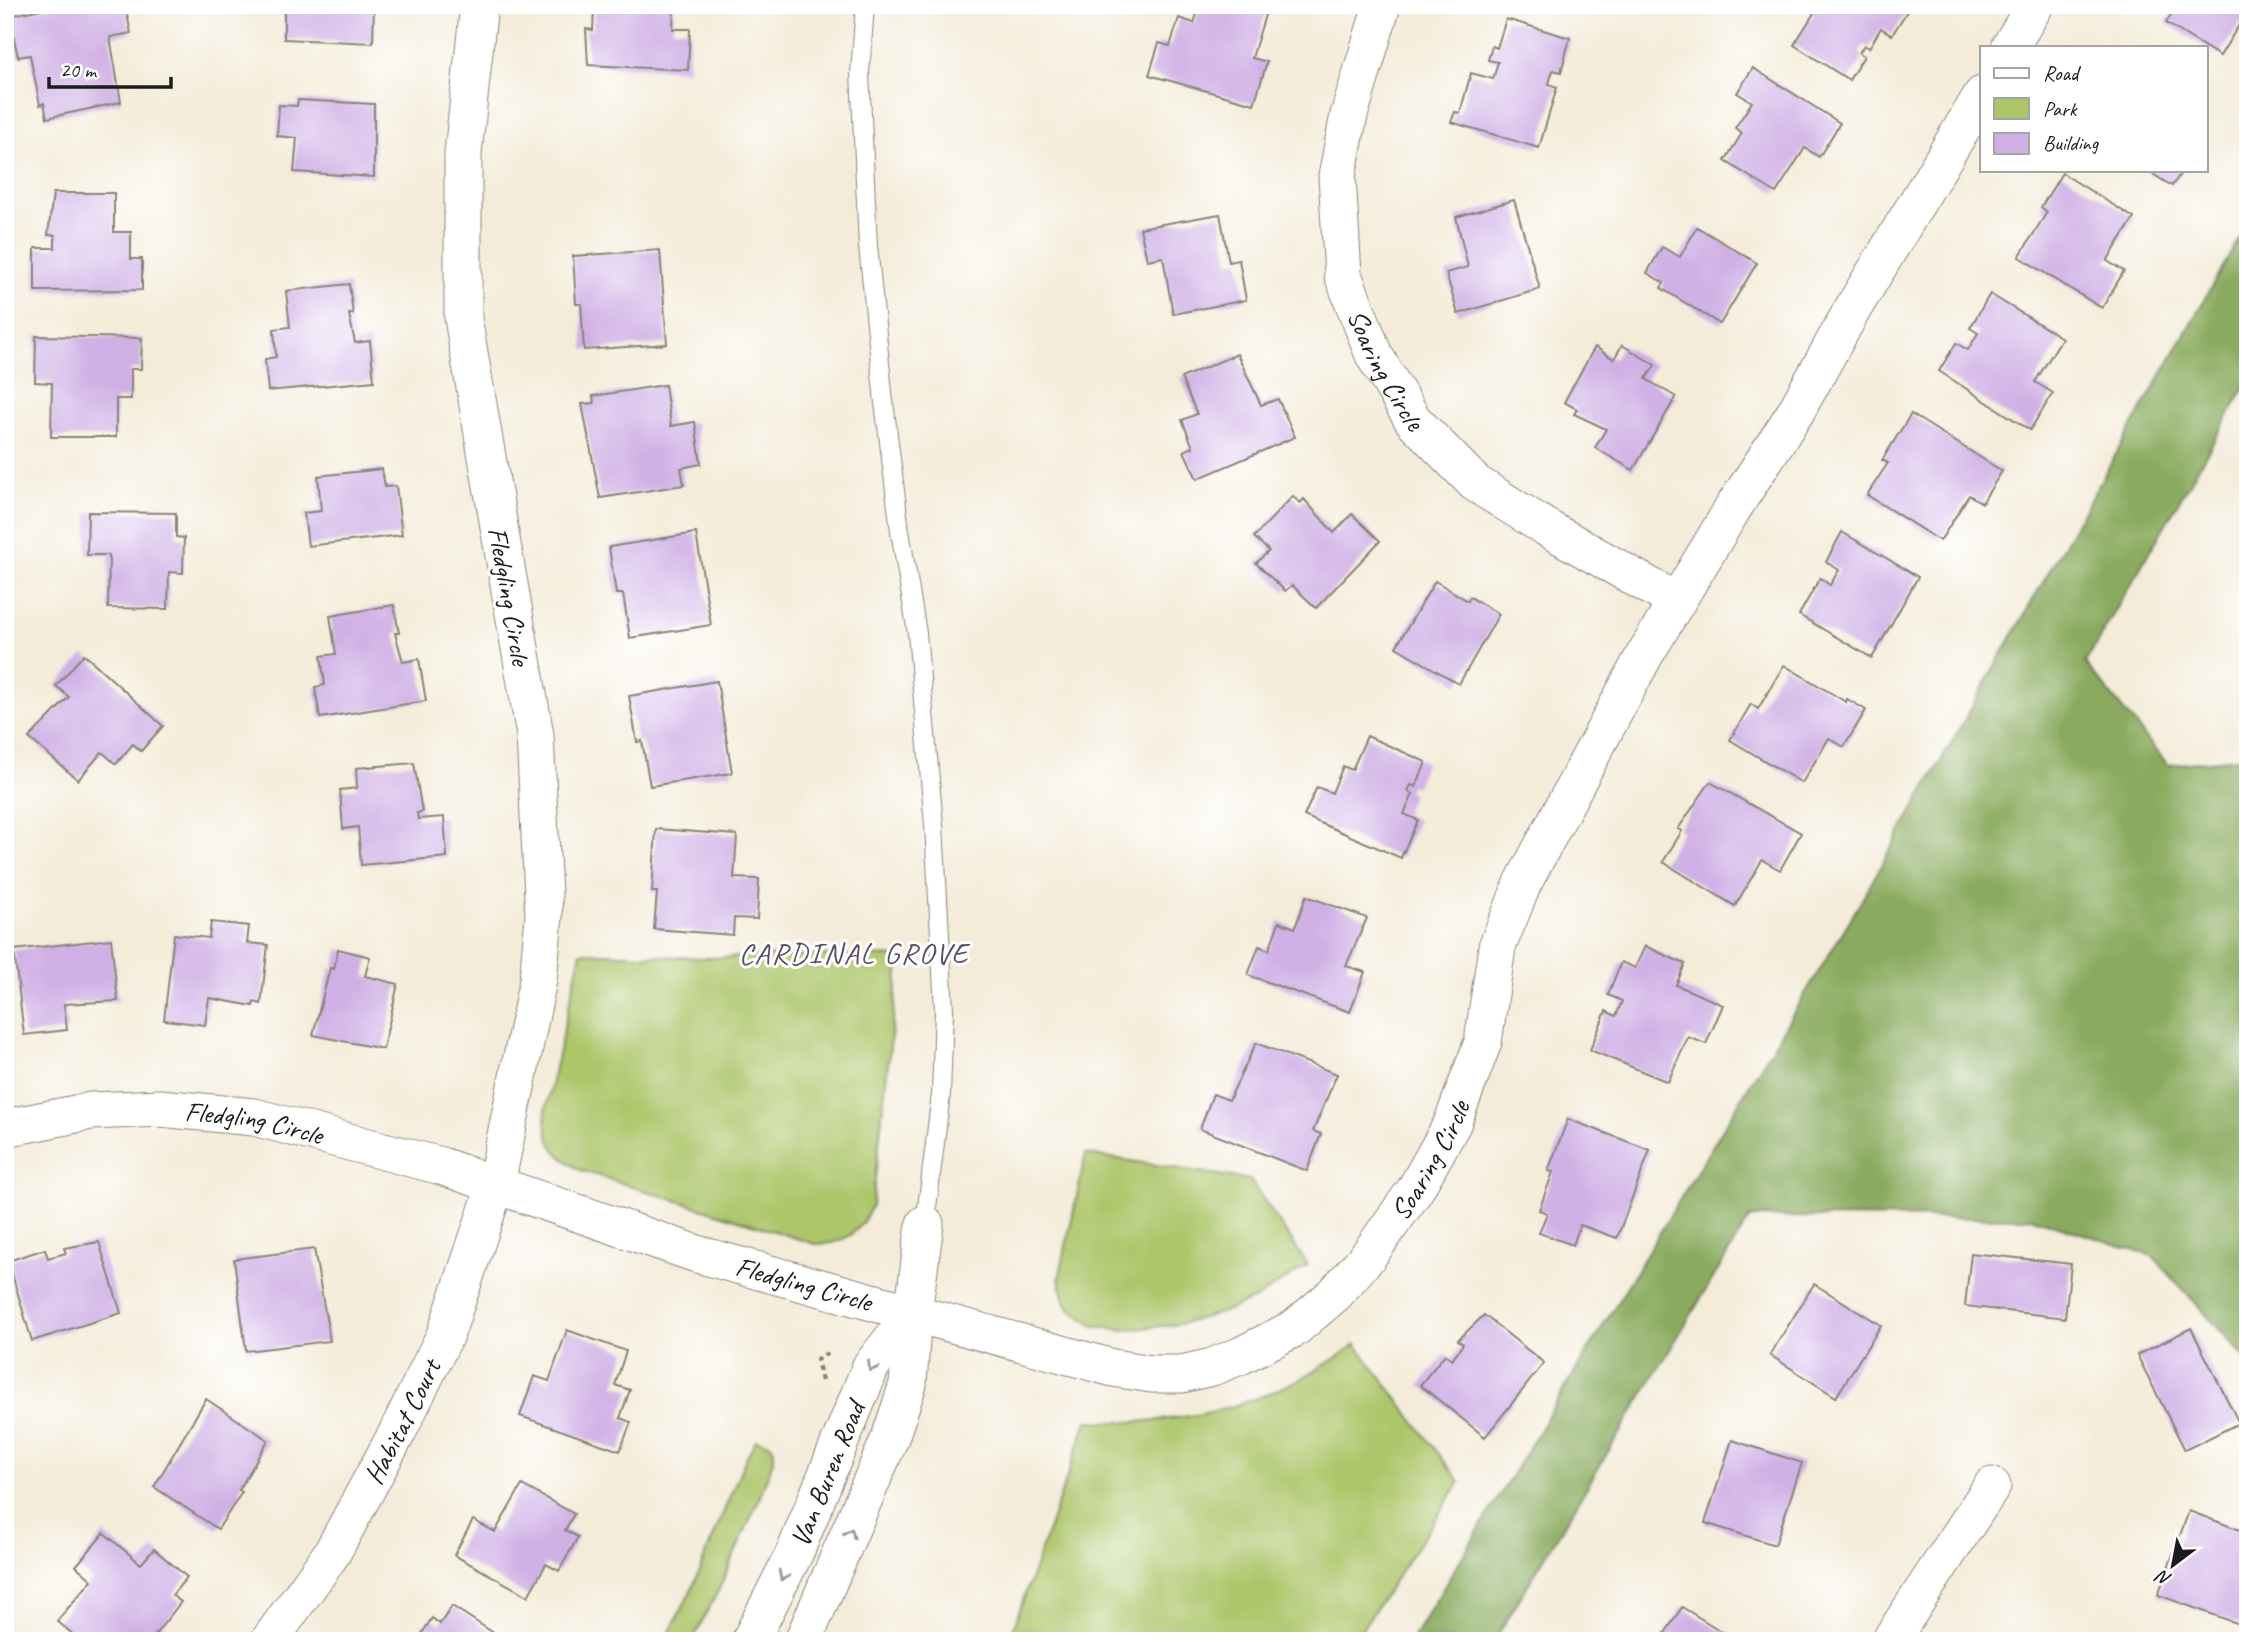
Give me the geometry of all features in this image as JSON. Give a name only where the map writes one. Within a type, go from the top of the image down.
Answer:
[{"type":"street","name":"Fledgling Circle","points":[[478,5],[463,153],[463,318],[535,735],[544,916],[538,980],[496,1184]]},
{"type":"street","name":"Soaring Circle","points":[[1382,5],[1349,115],[1337,176],[1343,275],[1374,355],[1413,420],[1475,483],[1545,527],[1676,601]]},
{"type":"street","points":[[2011,46],[2035,5]]},
{"type":"street","name":"Soaring Circle","points":[[913,1313],[1114,1367],[1152,1374],[1182,1374],[1241,1356],[1295,1328],[1335,1294],[1368,1256],[1415,1190],[1452,1124],[1483,1042],[1497,947],[1523,883],[1603,729],[1676,601],[1795,413],[1852,310],[1980,98]]},
{"type":"street","name":"Fledgling Circle","points":[[5,1128],[91,1111],[146,1108],[254,1117],[411,1157],[697,1254],[913,1313]]},
{"type":"street","name":"Habitat Court","points":[[269,1641],[332,1553],[397,1433],[446,1333],[496,1184]]},
{"type":"street","name":"Van Buren Road","points":[[803,1641],[890,1438],[908,1384],[913,1313],[925,1224]]},
{"type":"street","name":"Van Buren Road","points":[[750,1641],[795,1552],[871,1366],[913,1313]]},
{"type":"street","points":[[1890,1641],[1992,1486]]},
{"type":"lane","points":[[865,5],[860,73],[868,246],[885,415],[917,633],[933,825],[944,1010],[941,1094],[925,1224]]},
{"type":"green space","points":[[2248,223],[2248,382],[2085,663],[2168,765],[2248,757],[2248,1361],[2153,1256],[2033,1218],[1750,1217],[1494,1641],[1411,1641],[1853,915]]},
{"type":"green space","points":[[581,952],[701,958],[834,955],[900,957],[872,1205],[863,1222],[851,1235],[835,1242],[815,1244],[580,1170],[557,1152],[547,1129],[546,1108]]},
{"type":"green space","points":[[1086,1154],[1250,1180],[1308,1265],[1255,1299],[1181,1324],[1125,1330],[1094,1326],[1071,1310],[1065,1301],[1059,1279]]},
{"type":"green space","points":[[1356,1344],[1460,1482],[1354,1641],[1022,1641],[1011,1634],[1087,1421],[1160,1420],[1229,1407],[1294,1382]]},
{"type":"green space","points":[[756,1440],[770,1444],[774,1450],[774,1458],[719,1589],[692,1641],[665,1641],[691,1591],[745,1460]]},
{"type":"building","points":[[59,5],[125,5],[131,33],[110,37],[121,102],[47,118],[44,103],[40,105],[30,55],[18,57],[9,16]]},
{"type":"building","points":[[284,5],[374,5],[373,43],[284,39]]},
{"type":"building","points":[[586,5],[674,5],[673,29],[690,29],[688,70],[588,65],[586,29],[593,30],[594,11],[586,10]]},
{"type":"building","points":[[1200,5],[1268,5],[1252,58],[1267,62],[1254,104],[1149,75],[1159,43],[1170,46],[1179,18],[1194,23]]},
{"type":"building","points":[[1802,5],[1911,5],[1892,35],[1881,28],[1869,48],[1864,45],[1859,53],[1864,56],[1849,80],[1794,45],[1814,13]]},
{"type":"building","points":[[2177,5],[2248,5],[2248,27],[2240,23],[2220,56],[2208,46],[2166,23]]},
{"type":"building","points":[[1506,19],[1570,38],[1561,72],[1553,70],[1549,84],[1557,87],[1539,148],[1451,122],[1455,112],[1460,113],[1471,73],[1493,79],[1498,62],[1488,60],[1492,46],[1497,48]]},
{"type":"building","points":[[1753,68],[1840,123],[1819,157],[1805,148],[1776,193],[1725,161],[1742,133],[1735,128],[1752,102],[1737,93]]},
{"type":"building","points":[[298,100],[374,104],[374,177],[294,172],[297,138],[277,136],[279,105],[297,106]]},
{"type":"building","points":[[2149,172],[2182,172],[2172,186]]},
{"type":"building","points":[[2062,173],[2134,218],[2107,261],[2124,271],[2102,308],[2019,257],[2047,212],[2041,207]]},
{"type":"building","points":[[53,193],[114,193],[114,232],[131,232],[131,259],[142,259],[142,290],[35,291],[35,248],[55,248],[55,235],[48,235]]},
{"type":"building","points":[[1514,200],[1540,289],[1458,314],[1446,273],[1468,267],[1456,217]]},
{"type":"building","points":[[1220,214],[1229,262],[1239,260],[1246,300],[1173,314],[1163,257],[1147,260],[1140,228]]},
{"type":"building","points":[[1697,227],[1757,263],[1720,324],[1661,288],[1664,283],[1647,273],[1662,247],[1680,257]]},
{"type":"building","points":[[660,250],[667,344],[584,350],[581,304],[576,304],[573,256]]},
{"type":"building","points":[[349,284],[353,314],[349,314],[355,343],[370,341],[374,381],[268,391],[265,359],[276,357],[274,329],[290,327],[286,291]]},
{"type":"building","points":[[1990,294],[2062,338],[2035,382],[2053,393],[2030,430],[1939,371],[1956,343],[1968,350],[1978,333],[1970,328]]},
{"type":"building","points":[[36,336],[142,338],[141,369],[131,369],[131,399],[116,399],[116,437],[51,437],[52,383],[35,382]]},
{"type":"building","points":[[1622,345],[1655,365],[1646,379],[1676,397],[1633,470],[1595,448],[1606,429],[1574,414],[1577,409],[1564,402],[1595,347],[1614,359]]},
{"type":"building","points":[[1237,354],[1261,405],[1278,399],[1295,437],[1197,479],[1184,451],[1193,447],[1182,420],[1197,414],[1181,378]]},
{"type":"building","points":[[665,385],[671,426],[695,422],[701,464],[681,468],[684,485],[600,498],[582,404],[594,403],[593,396]]},
{"type":"building","points":[[1911,414],[2002,471],[1982,503],[1969,495],[1940,541],[1867,495],[1888,463],[1882,460]]},
{"type":"building","points":[[382,469],[385,487],[396,486],[402,535],[308,546],[304,513],[321,511],[318,476]]},
{"type":"building","points":[[1293,496],[1300,503],[1304,499],[1334,533],[1352,514],[1380,541],[1316,608],[1292,585],[1285,591],[1256,563],[1269,551],[1254,537]]},
{"type":"building","points":[[88,512],[176,513],[176,537],[184,538],[183,573],[169,572],[168,609],[108,608],[109,555],[87,555]]},
{"type":"building","points":[[1842,532],[1918,577],[1872,658],[1799,615],[1820,578],[1830,585],[1839,570],[1826,562]]},
{"type":"building","points":[[696,533],[711,625],[630,638],[623,594],[616,594],[609,547]]},
{"type":"building","points":[[1435,581],[1468,601],[1470,597],[1499,614],[1459,684],[1396,647]]},
{"type":"building","points":[[394,605],[399,633],[395,633],[403,662],[419,659],[426,701],[320,718],[315,687],[325,685],[321,656],[336,654],[330,616]]},
{"type":"building","points":[[84,654],[163,726],[141,751],[133,744],[116,764],[102,752],[78,780],[29,738],[69,697],[56,686]]},
{"type":"building","points":[[1784,665],[1846,702],[1847,699],[1866,710],[1844,747],[1829,738],[1802,783],[1730,740],[1751,704],[1758,709]]},
{"type":"building","points":[[717,681],[732,773],[650,786],[642,741],[637,742],[629,696]]},
{"type":"building","points":[[1367,736],[1426,762],[1416,787],[1411,785],[1408,791],[1413,794],[1404,814],[1418,820],[1401,858],[1304,816],[1317,787],[1332,793],[1343,766],[1352,770]]},
{"type":"building","points":[[414,763],[422,812],[417,813],[418,819],[444,817],[447,857],[361,865],[358,827],[343,829],[340,790],[357,788],[356,768]]},
{"type":"building","points":[[1710,782],[1801,833],[1780,870],[1762,860],[1735,906],[1663,862],[1682,831],[1678,829]]},
{"type":"building","points":[[656,829],[737,835],[734,878],[759,879],[757,919],[734,918],[733,935],[654,929],[657,892],[652,892]]},
{"type":"building","points":[[1306,896],[1367,918],[1346,966],[1365,972],[1350,1012],[1248,975],[1259,946],[1269,950],[1279,922],[1295,928]]},
{"type":"building","points":[[211,922],[249,926],[247,943],[268,945],[261,1004],[254,1002],[253,1006],[209,998],[205,1025],[164,1020],[174,934],[209,938]]},
{"type":"building","points":[[111,939],[118,1001],[64,1004],[67,1030],[24,1035],[14,950]]},
{"type":"building","points":[[1645,946],[1685,964],[1676,985],[1723,1005],[1706,1044],[1688,1037],[1668,1082],[1590,1050],[1606,1011],[1616,1016],[1622,1001],[1608,995],[1621,962],[1635,968]]},
{"type":"building","points":[[338,949],[370,957],[365,976],[398,984],[383,1049],[313,1035],[330,968],[334,969]]},
{"type":"building","points":[[1256,1043],[1337,1074],[1313,1131],[1321,1134],[1307,1171],[1200,1129],[1213,1094],[1229,1100]]},
{"type":"building","points":[[1568,1119],[1650,1150],[1617,1238],[1580,1225],[1573,1245],[1539,1233],[1547,1213],[1539,1210],[1553,1172],[1548,1171]]},
{"type":"building","points":[[99,1242],[121,1313],[32,1341],[8,1261],[45,1249],[48,1258],[66,1253],[64,1248]]},
{"type":"building","points":[[314,1249],[330,1341],[246,1351],[234,1259]]},
{"type":"building","points":[[1971,1253],[2071,1264],[2065,1318],[1965,1306]]},
{"type":"building","points":[[1814,1284],[1881,1325],[1836,1397],[1770,1355]]},
{"type":"building","points":[[1484,1315],[1544,1363],[1485,1437],[1420,1385],[1445,1354],[1452,1359],[1463,1344],[1458,1340]]},
{"type":"building","points":[[2191,1328],[2239,1423],[2185,1450],[2137,1355]]},
{"type":"building","points":[[567,1330],[626,1351],[615,1385],[630,1390],[620,1418],[631,1422],[620,1451],[520,1416],[534,1376],[549,1381]]},
{"type":"building","points":[[206,1399],[268,1440],[239,1490],[242,1492],[218,1529],[154,1487]]},
{"type":"building","points":[[1732,1440],[1802,1463],[1775,1545],[1705,1523]]},
{"type":"building","points":[[522,1485],[574,1514],[565,1530],[578,1537],[559,1571],[546,1564],[528,1596],[454,1555],[473,1520],[495,1532]]},
{"type":"building","points":[[2189,1511],[2248,1533],[2248,1600],[2239,1624],[2158,1595]]},
{"type":"building","points":[[104,1533],[141,1564],[154,1549],[187,1577],[172,1595],[181,1602],[150,1641],[81,1641],[57,1621],[92,1580],[76,1566]]},
{"type":"building","points":[[452,1606],[506,1641],[417,1641],[432,1618],[440,1624]]},
{"type":"building","points":[[1682,1607],[1734,1639],[1733,1641],[1660,1641]]},
{"type":"district","name":"CARDINAL GROVE","points":[[854,953]]}]
